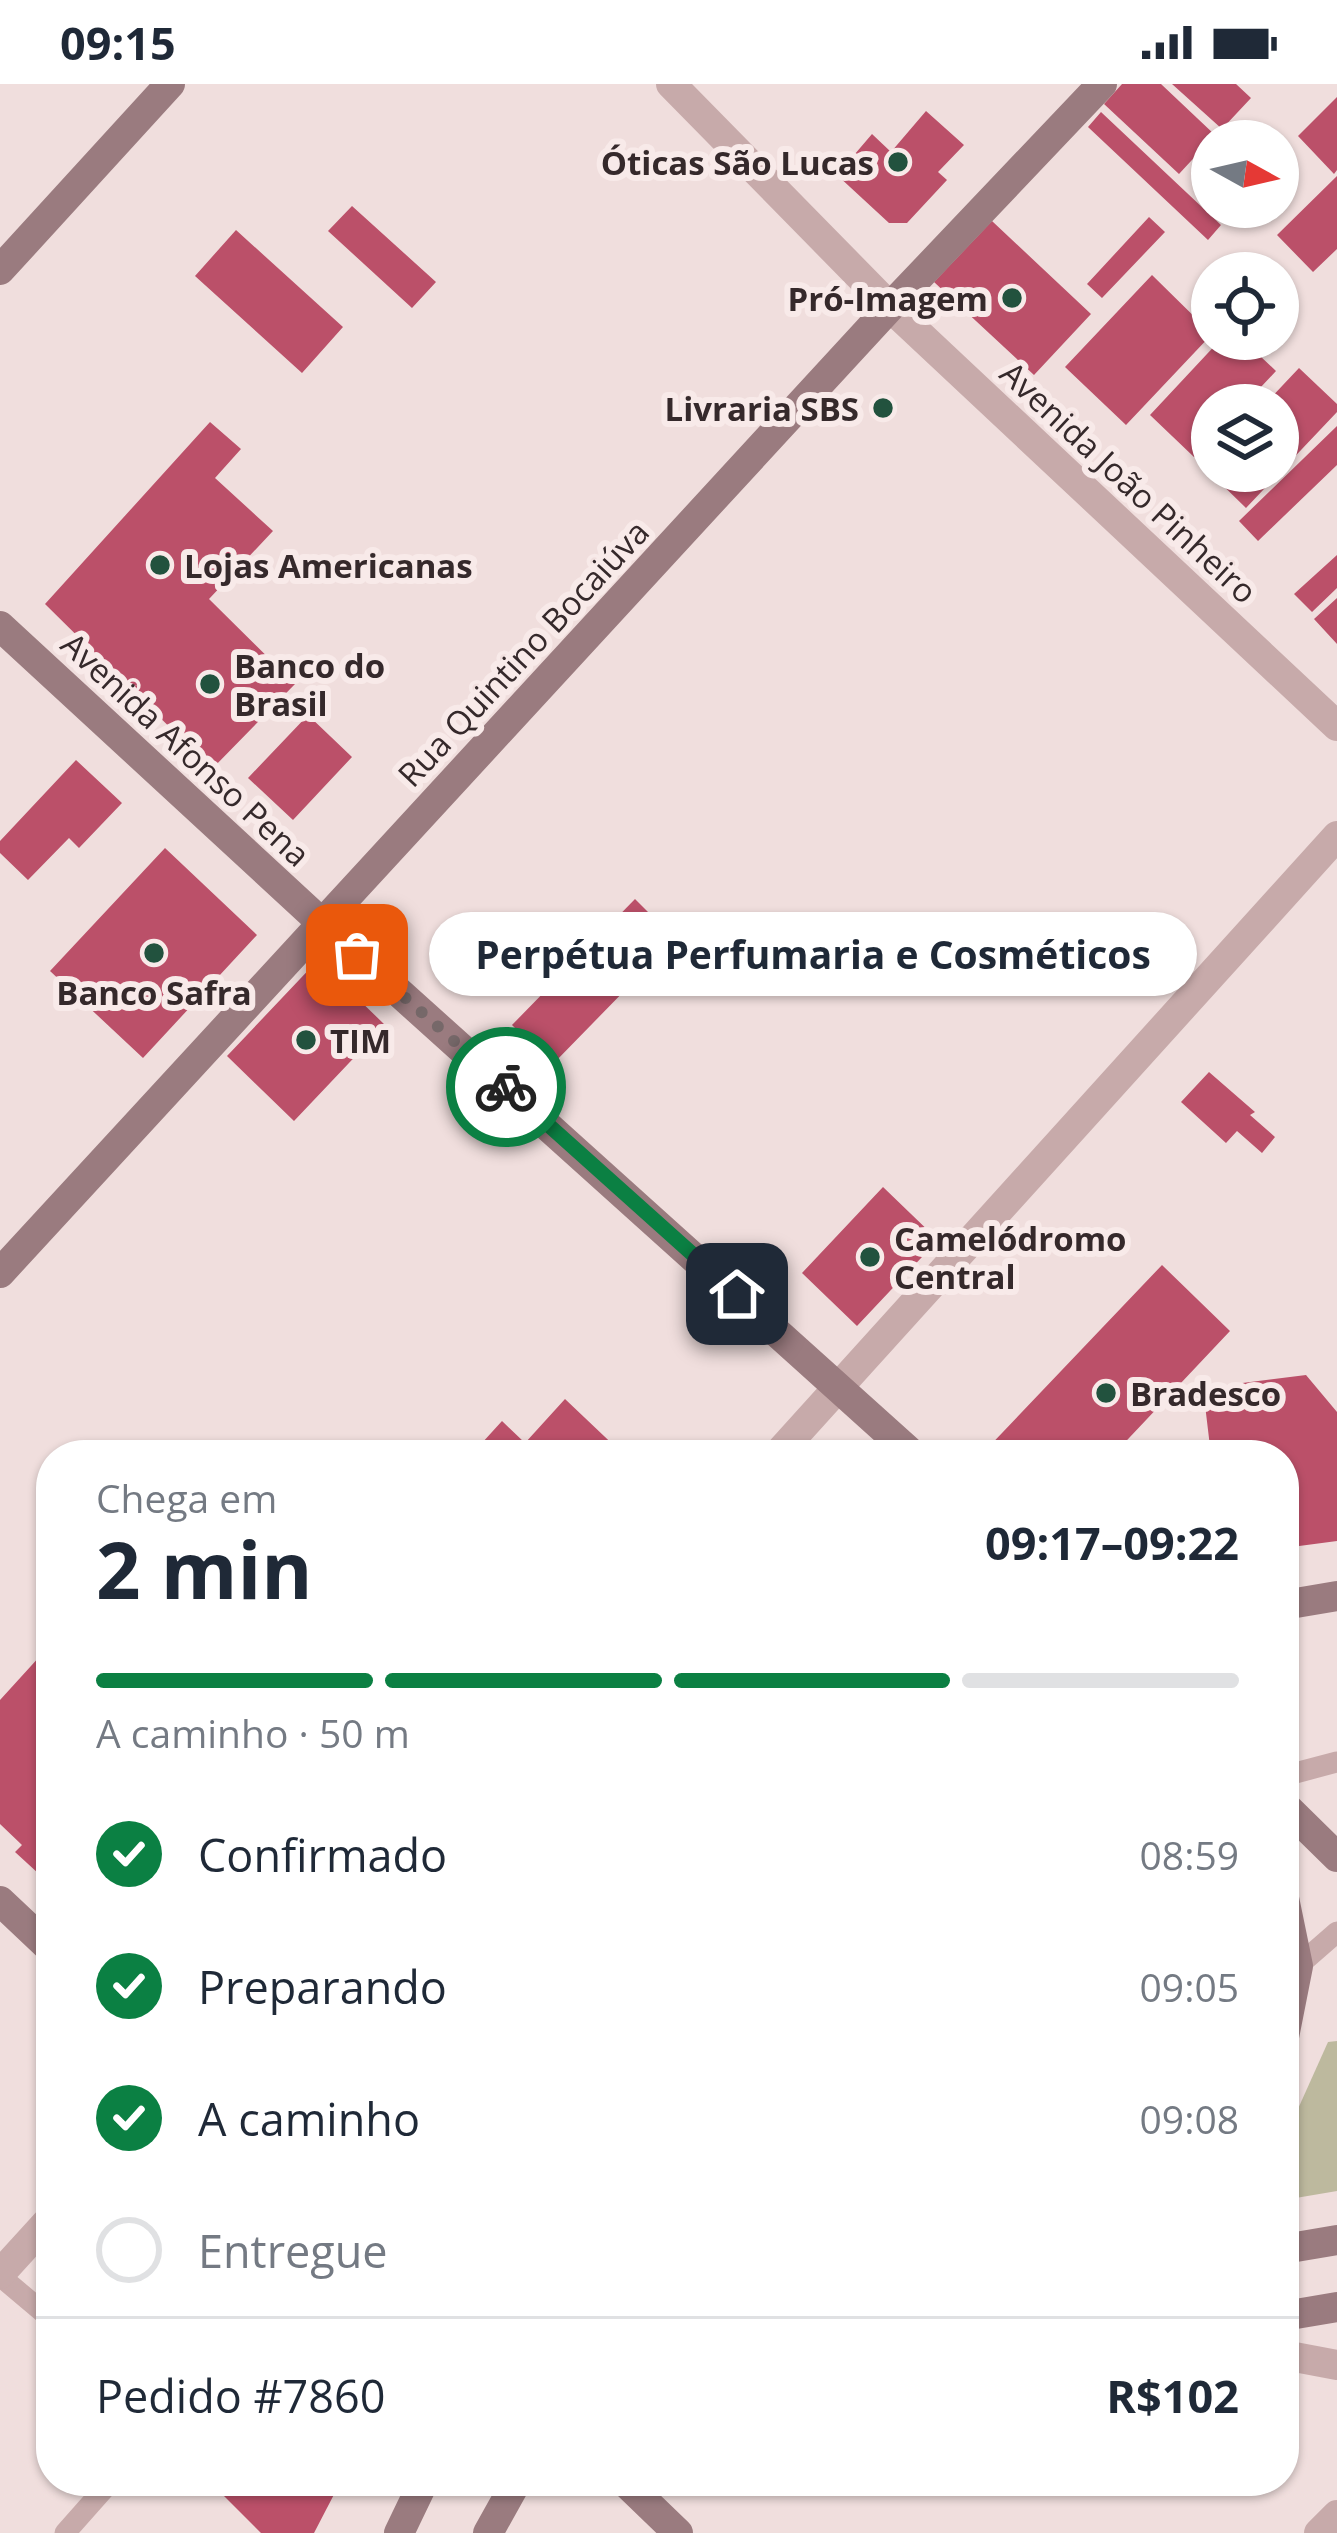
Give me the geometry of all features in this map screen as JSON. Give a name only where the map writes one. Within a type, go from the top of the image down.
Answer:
[{"type":"street","points":[[0,270],[170,84]]},
{"type":"street","name":"Avenida João Pinheiro","points":[[671,84],[890,307],[1337,726]]},
{"type":"street","name":"Rua Quintino Bocaiúva","points":[[0,1273],[890,307],[1102,84]]},
{"type":"street","name":"Avenida Afonso Pena","points":[[0,626],[322,924],[897,1440]]},
{"type":"street","points":[[791,1440],[1337,836]]},
{"type":"street","points":[[1299,1602],[1337,1596]]},
{"type":"street","points":[[1299,1820],[1337,1858]]},
{"type":"street","points":[[0,1901],[36,1935]]},
{"type":"street","points":[[0,2275],[36,2235]]},
{"type":"street","points":[[1299,2246],[1337,2240]]},
{"type":"street","points":[[1299,2313],[1337,2307]]},
{"type":"street","points":[[1299,2358],[1337,2365]]},
{"type":"street","points":[[399,2533],[417,2496]]},
{"type":"street","points":[[488,2533],[509,2496]]},
{"type":"street","points":[[640,2496],[678,2533]]},
{"type":"street","points":[[1319,2533],[1337,2515]]},
{"type":"lane","points":[[1299,1772],[1337,1762]]},
{"type":"lane","points":[[1299,1965],[1337,1932]]},
{"type":"lane","points":[[0,2275],[36,2306]]},
{"type":"lane","points":[[65,2533],[98,2496]]},
{"type":"shaded area","points":[[1337,2041],[1337,2191],[1299,2197],[1299,2107],[1328,2042]]},
{"type":"building","points":[[1122,84],[1161,84],[1199,120],[1191,120],[1191,161],[1179,174],[1104,104]]},
{"type":"building","points":[[1172,84],[1236,84],[1251,98],[1230,120],[1212,120]]},
{"type":"building","points":[[1337,97],[1334,174],[1299,135]]},
{"type":"building","name":"Óticas São Lucas","points":[[926,111],[964,145],[938,172],[947,180],[907,223],[889,223],[837,175],[872,134],[891,152]]},
{"type":"building","points":[[1101,112],[1191,197],[1191,224],[1088,127]]},
{"type":"building","points":[[1337,176],[1337,249],[1313,272],[1299,252],[1277,235],[1284,228],[1299,228],[1299,213]]},
{"type":"building","points":[[352,206],[436,282],[412,308],[328,231]]},
{"type":"building","points":[[1149,217],[1165,232],[1102,298],[1087,284]]},
{"type":"building","name":"Pró-Imagem","points":[[992,221],[1091,314],[1034,375],[934,282]]},
{"type":"building","points":[[1195,228],[1218,228],[1208,240]]},
{"type":"building","points":[[236,230],[343,327],[302,373],[195,276]]},
{"type":"building","points":[[1152,275],[1191,313],[1191,356],[1126,425],[1065,367]]},
{"type":"building","points":[[1201,360],[1264,360],[1276,371],[1264,384],[1191,384],[1191,454],[1150,415]]},
{"type":"building","points":[[1299,368],[1337,404],[1337,412],[1299,452],[1299,384],[1284,384]]},
{"type":"building","name":"Lojas Americanas","points":[[210,422],[241,449],[215,478],[273,531],[209,599],[295,684],[212,769],[45,604]]},
{"type":"building","points":[[1337,426],[1337,465],[1258,541],[1239,521],[1269,492],[1299,492],[1299,463]]},
{"type":"building","points":[[1230,492],[1261,492],[1246,508]]},
{"type":"building","points":[[1337,555],[1337,588],[1312,612],[1294,594]]},
{"type":"building","points":[[1337,598],[1337,644],[1314,619]]},
{"type":"building","points":[[308,715],[352,757],[293,820],[248,778]]},
{"type":"building","points":[[76,760],[122,803],[79,848],[69,838],[28,880],[0,853],[0,841]]},
{"type":"building","name":"Banco Safra","points":[[165,848],[257,935],[143,1058],[50,971]]},
{"type":"building","points":[[635,899],[675,939],[552,1065],[512,1025]]},
{"type":"building","name":"TIM","points":[[318,960],[385,1025],[294,1121],[227,1056]]},
{"type":"building","points":[[1209,1072],[1255,1112],[1250,1115],[1275,1137],[1262,1153],[1237,1131],[1226,1143],[1181,1102]]},
{"type":"building","name":"Camelódromo Central","points":[[883,1187],[938,1240],[857,1326],[802,1273]]},
{"type":"building","name":"Bradesco","points":[[1162,1265],[1230,1331],[1127,1440],[995,1440]]},
{"type":"building","points":[[1306,1375],[1337,1412],[1337,1541],[1299,1546],[1299,1440],[1209,1440],[1203,1388]]},
{"type":"building","points":[[565,1399],[608,1440],[528,1440]]},
{"type":"building","points":[[502,1421],[522,1440],[485,1440]]},
{"type":"building","points":[[36,1660],[36,1871],[15,1852],[22,1845],[0,1824],[0,1700]]},
{"type":"building","points":[[224,2496],[333,2496],[314,2533],[261,2533]]},
{"type":"way so far","points":[[357,955],[506,1087]]},
{"type":"place","name":"Óticas São Lucas","points":[[898,162]]},
{"type":"place","name":"Pró-Imagem","points":[[1012,298]]},
{"type":"place","name":"Livraria SBS","points":[[883,408]]},
{"type":"place","name":"Lojas Americanas","points":[[160,565]]},
{"type":"place","name":"Banco do Brasil","points":[[210,684]]},
{"type":"place","name":"Banco Safra","points":[[154,953]]},
{"type":"place","name":"Perpétua Perfumaria e Cosméticos","points":[[357,955]]},
{"type":"place","name":"TIM","points":[[306,1040]]},
{"type":"place","name":"Camelódromo Central","points":[[870,1257]]},
{"type":"place","name":"Bradesco","points":[[1106,1393]]},
{"type":"route","points":[[506,1087],[737,1294]]}]
